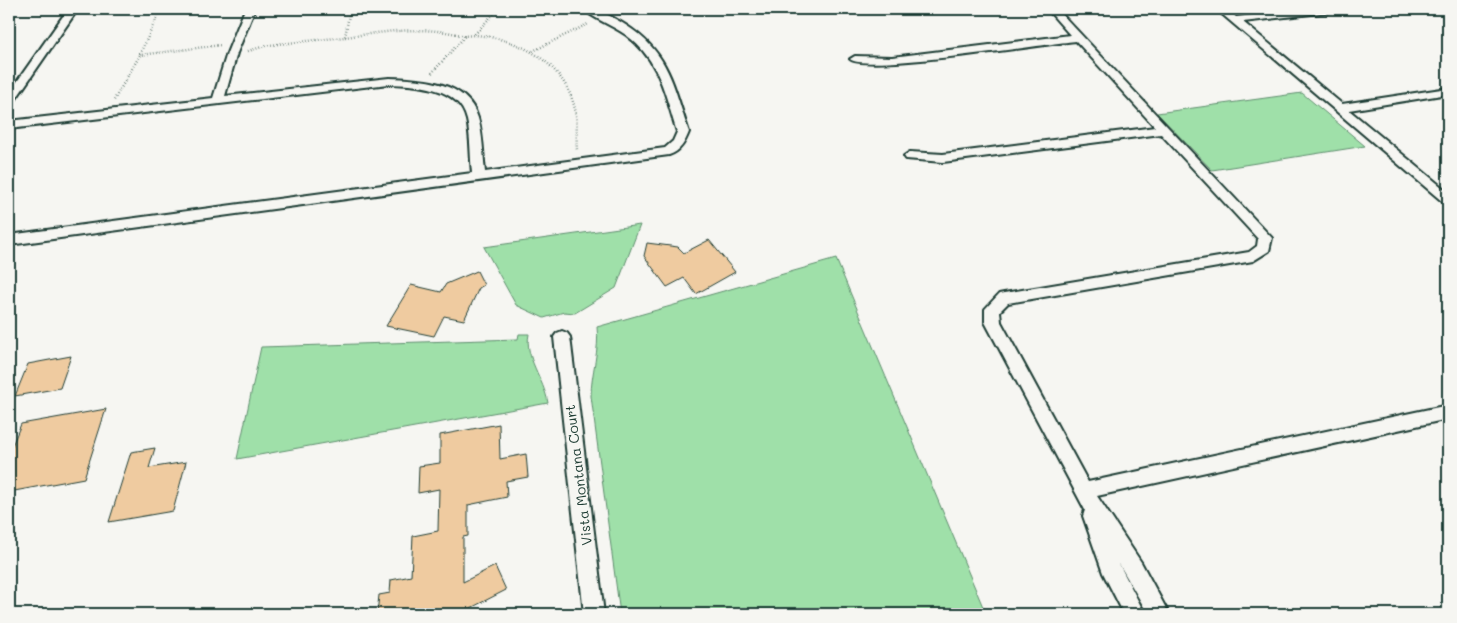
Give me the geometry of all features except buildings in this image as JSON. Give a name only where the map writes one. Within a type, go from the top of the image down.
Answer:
[{"type":"street","points":[[9,101],[72,9]]},
{"type":"street","points":[[218,102],[234,48],[250,9]]},
{"type":"street","points":[[9,240],[669,151],[678,143],[683,132],[662,68],[643,43],[611,18],[588,9]]},
{"type":"street","points":[[1052,9],[1265,238],[1264,248],[1253,256],[1004,298],[992,309],[993,322],[1083,491],[1134,569],[1160,614]]},
{"type":"street","points":[[1221,9],[1448,199]]},
{"type":"street","points":[[1234,20],[1329,9]]},
{"type":"street","points":[[855,59],[892,60],[1079,37]]},
{"type":"street","points":[[9,126],[389,81],[423,83],[442,88],[461,99],[472,114],[479,176]]},
{"type":"street","points":[[1339,108],[1448,91]]},
{"type":"street","points":[[910,156],[943,158],[1164,130]]},
{"type":"street","name":"Vista Montana Court","points":[[562,337],[594,614]]},
{"type":"street","points":[[1083,491],[1448,412]]},
{"type":"street","points":[[1083,491],[1113,573],[1135,614]]},
{"type":"path","points":[[108,114],[140,55],[161,9]]},
{"type":"path","points":[[345,37],[350,9]]},
{"type":"path","points":[[474,35],[498,9]]},
{"type":"path","points":[[532,51],[604,16]]},
{"type":"path","points":[[140,55],[423,31],[449,32],[465,36],[484,35],[532,51],[545,59],[568,91],[576,110],[579,163]]},
{"type":"path","points":[[423,83],[465,36]]},
{"type":"green space","points":[[1302,93],[1365,146],[1212,170],[1157,113]]},
{"type":"green space","points":[[640,225],[616,288],[575,313],[564,312],[544,318],[516,305],[484,247]]},
{"type":"green space","points":[[836,259],[986,614],[620,614],[591,396],[598,336],[597,327]]},
{"type":"green space","points":[[519,334],[529,334],[529,351],[548,403],[237,459],[261,347],[518,339]]}]
